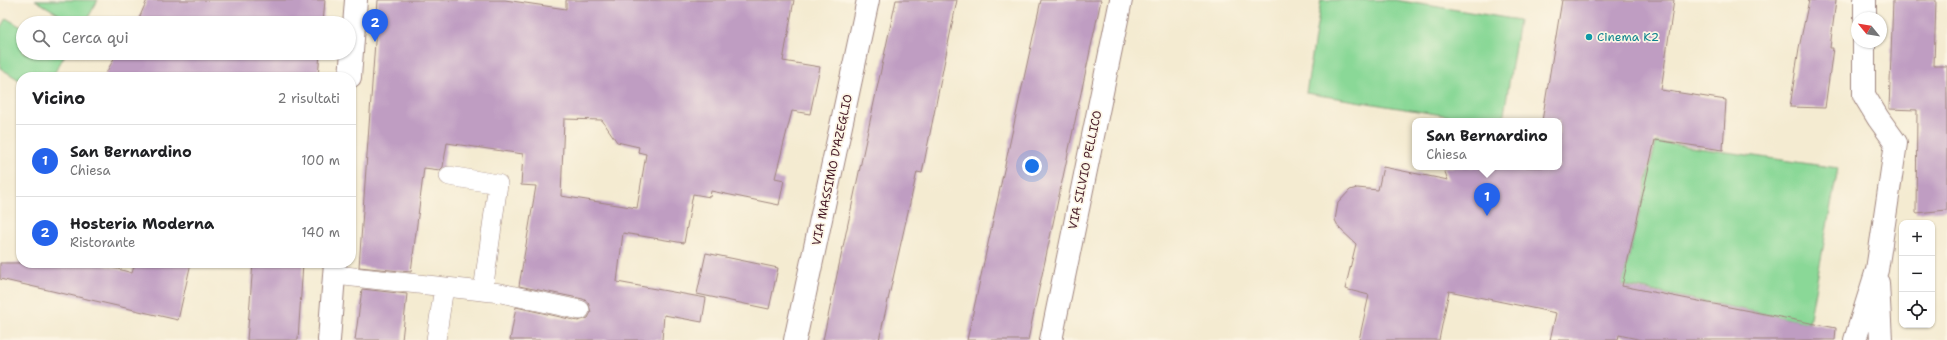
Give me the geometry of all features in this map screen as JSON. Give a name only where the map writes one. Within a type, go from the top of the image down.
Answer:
[{"type":"street","points":[[355,16],[356,0]]},
{"type":"street","name":"VIA MASSIMO D'AZEGLIO","points":[[795,340],[868,0]]},
{"type":"street","name":"VIA SILVIO PELLICO","points":[[1050,340],[1121,0]]},
{"type":"street","points":[[1864,12],[1865,0]]},
{"type":"street","points":[[1855,340],[1877,270],[1896,143],[1864,95],[1864,48]]},
{"type":"street","points":[[350,72],[351,60]]},
{"type":"street","points":[[329,340],[335,269]]},
{"type":"street","points":[[1877,270],[1881,340]]},
{"type":"lane","points":[[449,176],[498,184],[483,291]]},
{"type":"lane","points":[[335,269],[444,287],[483,291],[580,310]]},
{"type":"lane","points":[[436,340],[444,287]]},
{"type":"green space","points":[[35,0],[98,0],[89,16],[62,16]]},
{"type":"green space","points":[[1321,0],[1395,0],[1519,20],[1503,118],[1460,118],[1306,93]]},
{"type":"green space","points":[[6,18],[16,24],[16,60],[62,60],[55,72],[16,72],[16,78],[0,68],[0,28]]},
{"type":"green space","points":[[1656,142],[1838,168],[1809,323],[1622,285]]},
{"type":"building","points":[[147,0],[325,0],[324,16],[140,16]]},
{"type":"building","points":[[378,0],[505,0],[566,9],[566,0],[794,0],[783,61],[820,67],[810,114],[792,111],[775,178],[784,180],[779,205],[711,191],[710,197],[693,194],[684,243],[623,233],[617,282],[706,298],[702,322],[664,315],[662,340],[510,340],[516,307],[578,321],[588,318],[591,312],[588,302],[583,299],[519,286],[536,186],[521,185],[523,154],[447,143],[443,167],[440,170],[424,168],[411,272],[359,267]],"holes":[[[564,119],[602,120],[617,142],[639,147],[638,152],[646,154],[637,208],[561,196]]]},
{"type":"building","points":[[896,0],[957,0],[922,173],[917,172],[879,340],[823,340]]},
{"type":"building","points":[[1041,0],[1101,0],[1028,340],[967,340]]},
{"type":"building","points":[[1562,0],[1674,0],[1661,90],[1726,100],[1723,150],[1655,140],[1622,286],[1836,328],[1835,340],[1642,340],[1619,335],[1618,340],[1550,340],[1556,313],[1449,291],[1439,340],[1359,340],[1369,295],[1345,289],[1356,244],[1339,228],[1335,220],[1338,203],[1350,190],[1357,188],[1378,190],[1383,167],[1448,180],[1444,170],[1562,170],[1562,118],[1542,118]]},
{"type":"building","points":[[1809,0],[1836,0],[1830,48],[1833,48],[1825,108],[1790,107],[1799,48]]},
{"type":"building","points":[[1893,0],[1936,0],[1934,66],[1947,66],[1947,210],[1916,213],[1917,110],[1889,109]]},
{"type":"building","points":[[113,60],[319,60],[318,72],[107,72]]},
{"type":"building","points":[[706,253],[778,268],[769,309],[697,294]]},
{"type":"building","points":[[0,263],[16,263],[16,268],[114,268],[132,273],[134,268],[190,268],[178,320],[0,279]]},
{"type":"building","points":[[253,268],[303,268],[298,340],[247,340]]},
{"type":"building","points":[[362,289],[407,294],[402,340],[355,340]]},
{"type":"place","name":"Cinema K2","points":[[1589,37]]},
{"type":"place","name":"Hosteria Moderna","points":[[375,42]]},
{"type":"place","name":"San Bernardino","points":[[1487,216]]}]
